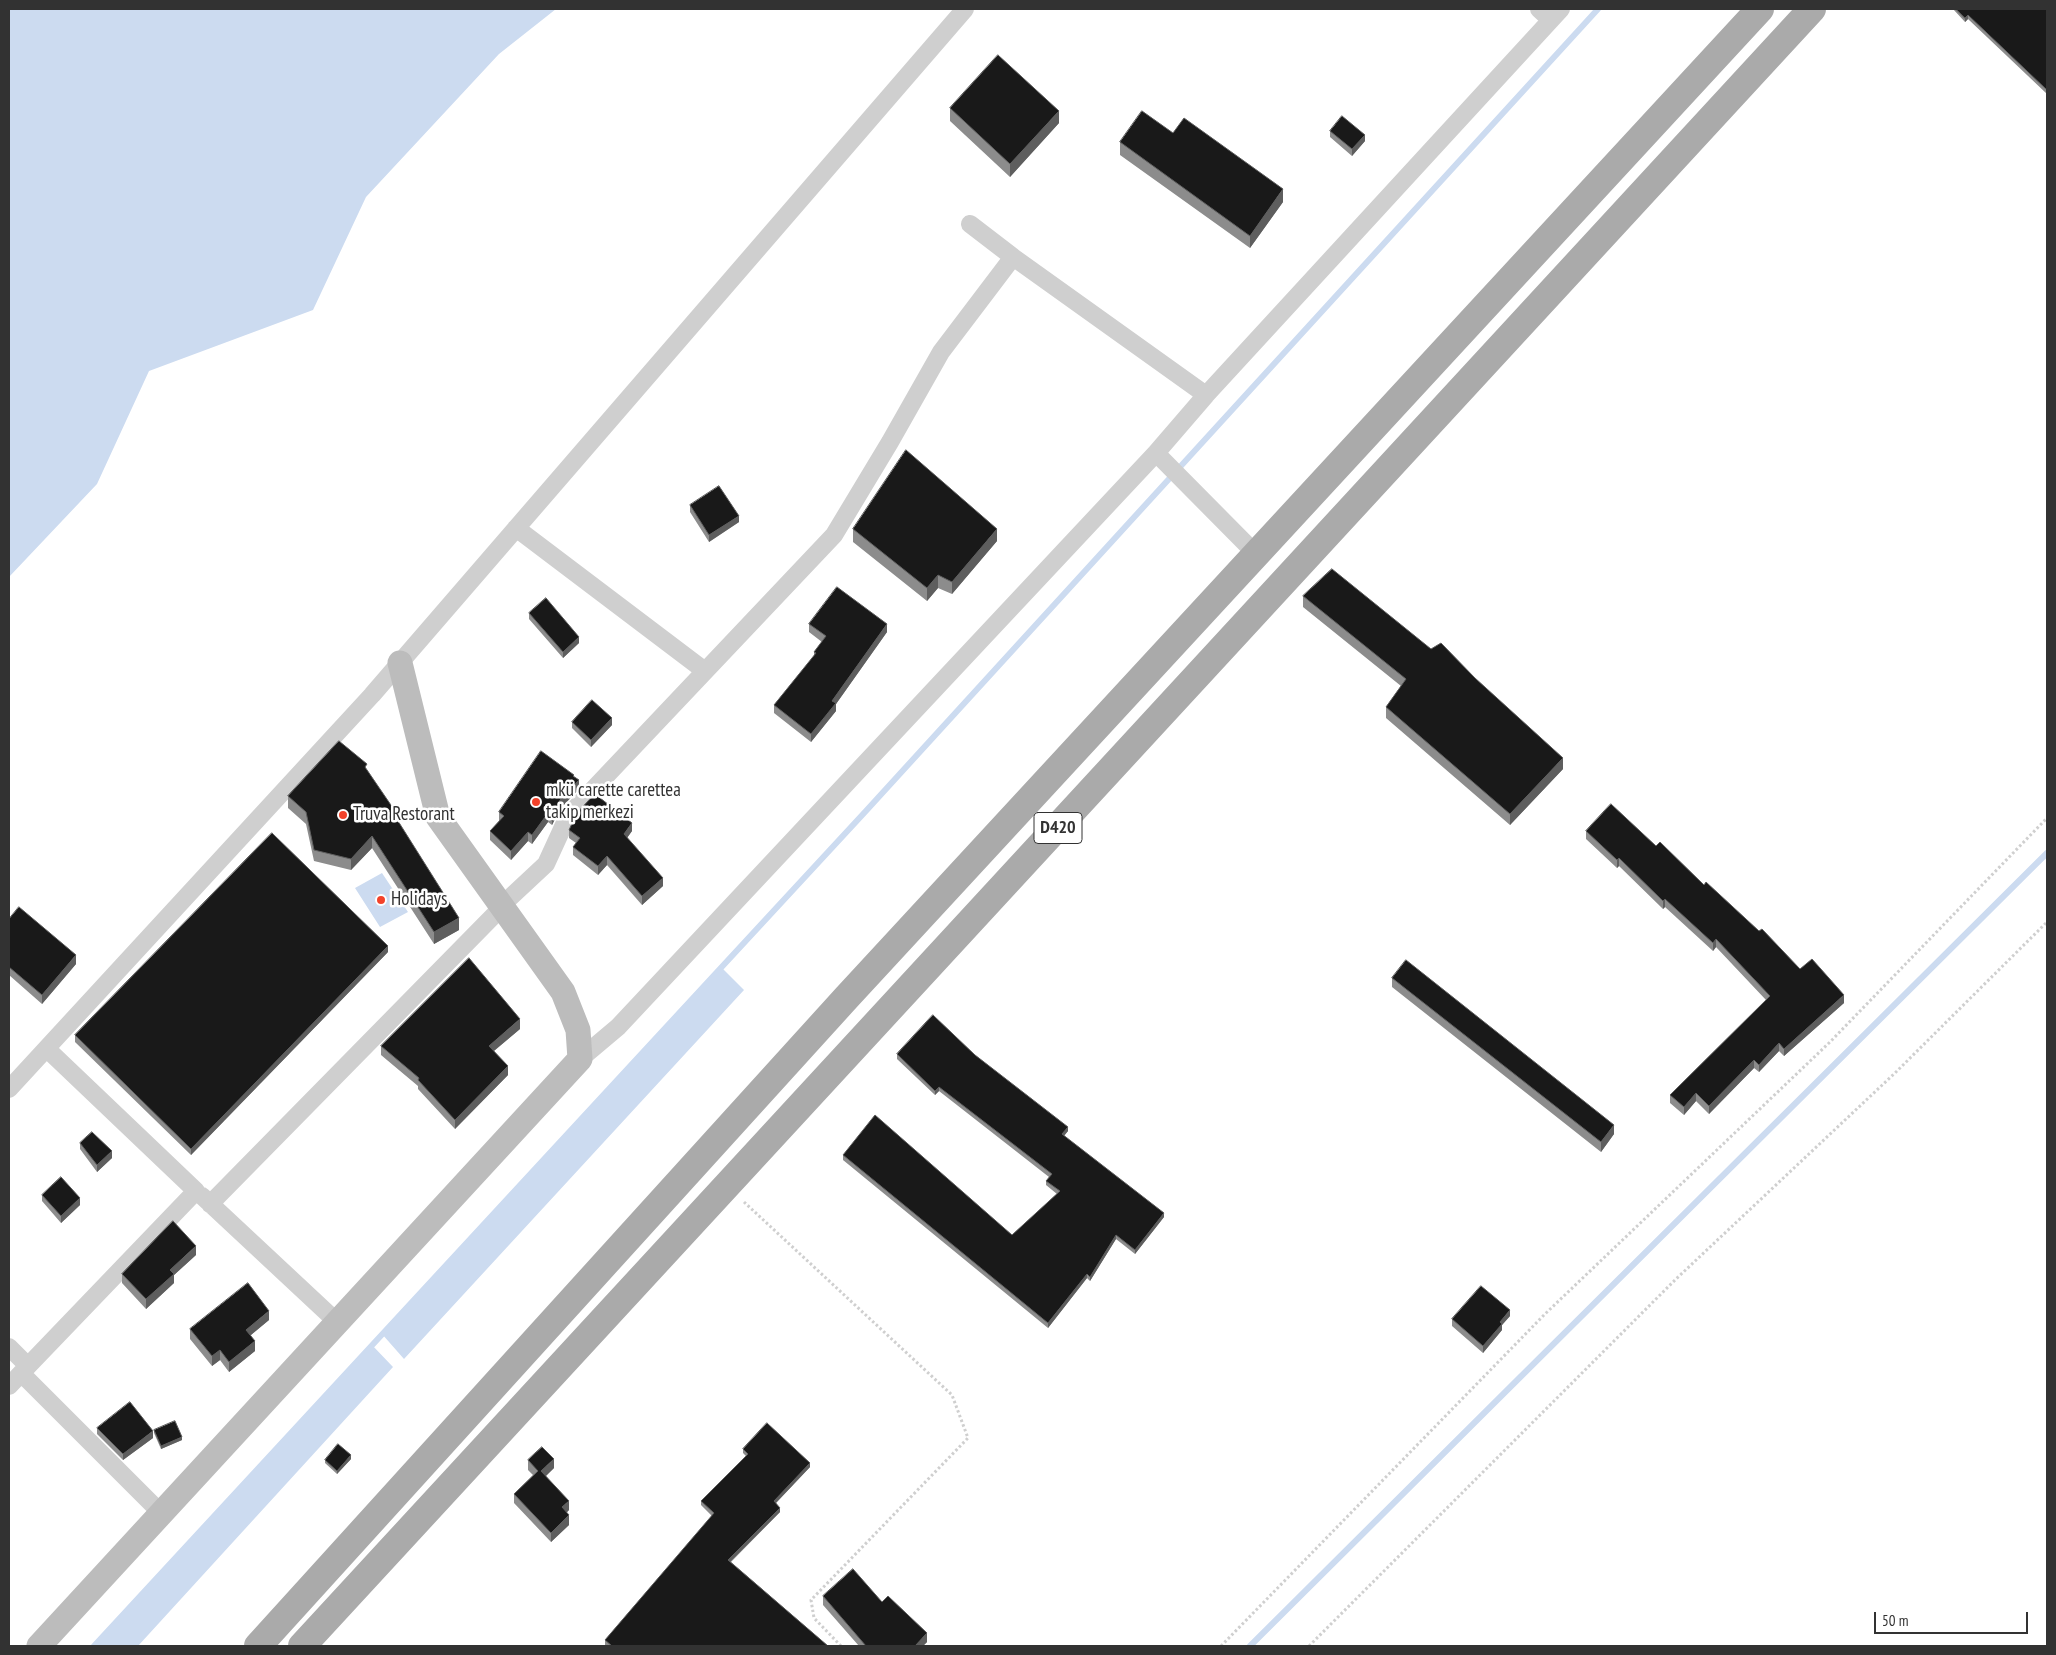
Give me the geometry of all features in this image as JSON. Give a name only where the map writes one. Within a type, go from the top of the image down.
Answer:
[{"type":"main road","name":"D420","points":[[258,1646],[854,990],[1760,9]]},
{"type":"main road","name":"D420","points":[[302,1646],[1812,9]]},
{"type":"street","points":[[9,1090],[400,663],[965,9]]},
{"type":"street","points":[[39,1646],[580,1059],[618,1027],[1156,454],[1206,395],[1550,12]]},
{"type":"street","points":[[970,224],[1013,258],[1206,395]]},
{"type":"street","points":[[210,1204],[501,906],[546,864],[568,816],[834,535],[941,352],[1013,258]]},
{"type":"street","points":[[1156,454],[1256,554]]},
{"type":"street","points":[[516,528],[705,671]]},
{"type":"street","points":[[400,663],[438,817],[563,992],[578,1030],[580,1059]]},
{"type":"street","points":[[47,1049],[337,1322]]},
{"type":"street","points":[[9,1386],[196,1191]]},
{"type":"street","points":[[9,1348],[24,1369],[162,1513]]},
{"type":"path","points":[[1221,1646],[1545,1314],[1830,1042],[2047,818]]},
{"type":"path","points":[[1308,1646],[1676,1279],[1895,1074],[2047,922]]},
{"type":"path","points":[[728,1186],[952,1395],[968,1438],[811,1600],[814,1618],[841,1646]]},
{"type":"water","points":[[9,9],[556,9],[499,54],[366,197],[313,310],[149,371],[97,484],[9,577]]},
{"type":"water","name":"Holidays","points":[[382,873],[408,912],[380,927],[355,888]]},
{"type":"water","points":[[721,967],[744,990],[404,1359],[382,1334]]},
{"type":"water","points":[[372,1345],[393,1367],[138,1646],[96,1646]]},
{"type":"building","points":[[1956,9],[2047,9],[2047,90],[1968,15],[1965,18]]},
{"type":"building","points":[[998,55],[1059,111],[1010,164],[950,108]]},
{"type":"building","points":[[1142,111],[1173,133],[1184,118],[1283,189],[1250,236],[1120,142]]},
{"type":"building","points":[[1342,116],[1365,135],[1352,149],[1330,131]]},
{"type":"building","points":[[906,450],[997,529],[952,582],[938,575],[927,588],[853,529]]},
{"type":"building","points":[[719,486],[739,516],[709,535],[690,505]]},
{"type":"building","points":[[1332,569],[1431,649],[1441,643],[1475,678],[1563,758],[1510,814],[1386,707],[1406,679],[1303,596]]},
{"type":"building","points":[[837,587],[887,624],[832,701],[836,703],[811,734],[774,705],[816,653],[814,652],[826,636],[809,624]]},
{"type":"building","points":[[546,598],[579,637],[563,652],[529,613]]},
{"type":"building","points":[[592,700],[612,718],[591,740],[572,722]]},
{"type":"building","points":[[339,741],[367,764],[365,767],[395,811],[393,813],[459,918],[434,932],[372,836],[351,859],[314,850],[306,812],[288,796]]},
{"type":"building","name":"mkü carette carettea takip merkezi","points":[[541,751],[579,780],[560,800],[552,816],[548,813],[532,835],[528,832],[511,851],[490,831],[504,816],[499,812]]},
{"type":"building","points":[[595,794],[632,823],[624,834],[663,878],[642,896],[607,856],[598,866],[573,847],[580,838],[569,830],[577,813]]},
{"type":"building","points":[[1611,804],[1656,846],[1660,842],[1704,885],[1706,882],[1759,931],[1762,929],[1800,969],[1812,959],[1844,995],[1784,1049],[1779,1043],[1759,1065],[1754,1060],[1709,1106],[1696,1093],[1684,1107],[1670,1095],[1770,996],[1716,939],[1713,943],[1665,899],[1663,901],[1619,858],[1617,860],[1586,831]]},
{"type":"building","points":[[272,833],[388,946],[191,1149],[75,1035]]},
{"type":"building","points":[[19,907],[76,955],[42,995],[9,967],[9,919]]},
{"type":"building","points":[[469,958],[520,1019],[489,1046],[508,1066],[455,1120],[418,1080],[419,1078],[381,1046]]},
{"type":"building","points":[[1406,960],[1614,1125],[1601,1142],[1392,978]]},
{"type":"building","points":[[933,1015],[975,1055],[1068,1127],[1062,1134],[1164,1213],[1135,1250],[1116,1235],[1090,1277],[1087,1274],[1048,1323],[843,1155],[875,1115],[1012,1235],[1060,1191],[1046,1181],[1052,1174],[939,1087],[935,1091],[897,1054]]},
{"type":"building","points":[[92,1132],[112,1151],[97,1165],[80,1143]]},
{"type":"building","points":[[61,1177],[80,1198],[61,1216],[42,1195]]},
{"type":"building","points":[[173,1221],[196,1246],[170,1270],[174,1274],[146,1299],[122,1274]]},
{"type":"building","points":[[248,1283],[269,1311],[246,1330],[255,1341],[229,1362],[220,1350],[212,1356],[190,1329]]},
{"type":"building","points":[[1481,1286],[1510,1310],[1500,1322],[1502,1324],[1483,1346],[1452,1319]]},
{"type":"building","points":[[130,1402],[153,1431],[123,1454],[97,1428]]},
{"type":"building","points":[[175,1421],[182,1437],[161,1446],[154,1430]]},
{"type":"building","points":[[767,1423],[810,1463],[774,1501],[780,1508],[728,1560],[828,1646],[612,1646],[605,1640],[714,1513],[701,1501],[748,1454],[743,1449]]},
{"type":"building","points":[[338,1444],[351,1455],[337,1471],[325,1460]]},
{"type":"building","points":[[542,1447],[554,1459],[541,1471],[569,1501],[562,1507],[569,1515],[551,1533],[514,1494],[538,1471],[528,1460]]},
{"type":"building","points":[[853,1569],[882,1602],[888,1596],[927,1633],[915,1646],[866,1646],[823,1596]]},
{"type":"waterway","points":[[94,1646],[865,812],[1598,9]]},
{"type":"waterway","points":[[1250,1646],[2047,853]]},
{"type":"place","name":"mkü carette carettea takip merkezi","points":[[536,802]]},
{"type":"place","name":"Truva Restorant","points":[[343,815]]},
{"type":"place","name":"Holidays","points":[[381,900]]}]
